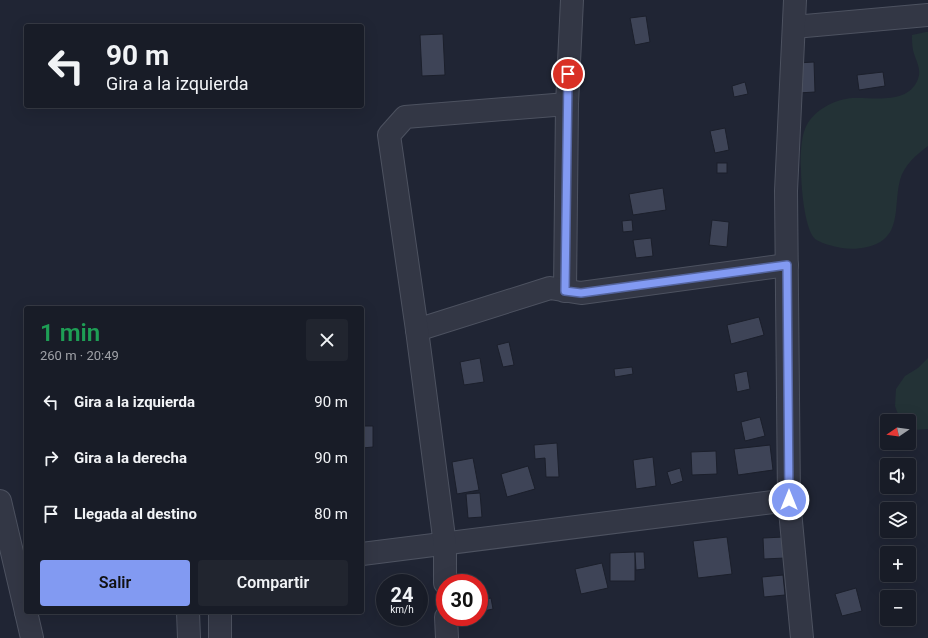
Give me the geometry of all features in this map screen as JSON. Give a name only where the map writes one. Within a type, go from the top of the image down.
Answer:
[{"type":"street","points":[[565,291],[567,104],[572,0]]},
{"type":"street","points":[[795,0],[786,191],[789,500],[802,638]]},
{"type":"street","points":[[794,27],[928,15]]},
{"type":"street","points":[[445,574],[444,544],[417,330],[389,135],[405,117],[567,104]]},
{"type":"street","points":[[417,330],[550,288],[581,293],[787,265]]},
{"type":"street","points":[[364,554],[789,500]]},
{"type":"street","points":[[0,501],[24,603]]},
{"type":"street","points":[[26,614],[32,638]]},
{"type":"street","points":[[188,614],[189,638]]},
{"type":"street","points":[[220,614],[220,638]]},
{"type":"street","points":[[446,626],[446,638]]},
{"type":"shaded area","points":[[928,32],[928,146],[911,161],[904,170],[900,180],[896,211],[891,230],[886,237],[878,243],[862,248],[848,249],[827,245],[818,241],[811,233],[808,226],[802,185],[802,143],[808,123],[824,107],[838,101],[853,98],[890,98],[907,93],[913,87],[919,75],[919,68],[913,48],[912,35]]},
{"type":"shaded area","points":[[928,358],[928,429],[916,430],[916,414],[898,414],[895,406],[896,389],[905,376],[918,368]]},
{"type":"building","points":[[646,16],[650,42],[635,45],[630,18]]},
{"type":"building","points":[[443,34],[445,75],[422,76],[420,35]]},
{"type":"building","points":[[814,62],[815,92],[798,93],[797,63]]},
{"type":"building","points":[[883,72],[885,86],[859,90],[857,75]]},
{"type":"building","points":[[745,82],[748,94],[734,97],[732,86]]},
{"type":"building","points":[[725,128],[729,150],[715,153],[710,131]]},
{"type":"building","points":[[717,163],[727,163],[727,173],[717,173]]},
{"type":"building","points":[[663,188],[666,210],[633,215],[629,194]]},
{"type":"building","points":[[632,220],[633,231],[623,232],[622,221]]},
{"type":"building","points":[[712,220],[729,222],[727,247],[709,245]]},
{"type":"building","points":[[651,238],[653,256],[636,258],[633,240]]},
{"type":"building","points":[[759,317],[764,335],[731,344],[727,325]]},
{"type":"building","points":[[509,342],[514,365],[503,367],[497,345]]},
{"type":"building","points":[[480,358],[484,382],[464,385],[460,362]]},
{"type":"building","points":[[632,367],[633,374],[615,377],[614,369]]},
{"type":"building","points":[[747,371],[750,389],[737,392],[734,374]]},
{"type":"building","points":[[760,417],[765,436],[745,441],[741,422]]},
{"type":"building","points":[[364,426],[373,426],[373,447],[364,448]]},
{"type":"building","points":[[557,443],[559,477],[546,477],[545,458],[535,459],[534,445]]},
{"type":"building","points":[[770,445],[773,470],[738,475],[734,449]]},
{"type":"building","points":[[716,451],[717,474],[692,475],[691,452]]},
{"type":"building","points":[[653,457],[656,486],[636,489],[633,460]]},
{"type":"building","points":[[473,458],[479,490],[457,494],[452,462]]},
{"type":"building","points":[[528,466],[535,489],[507,497],[501,474]]},
{"type":"building","points":[[680,468],[683,481],[671,485],[667,472]]},
{"type":"building","points":[[480,493],[482,517],[468,518],[466,494]]},
{"type":"building","points":[[727,537],[732,574],[698,578],[693,541]]},
{"type":"building","points":[[784,537],[785,558],[764,559],[763,538]]},
{"type":"building","points":[[635,552],[635,581],[610,581],[610,553]]},
{"type":"building","points":[[635,552],[644,552],[645,569],[636,570]]},
{"type":"building","points":[[602,563],[608,588],[581,594],[575,569]]},
{"type":"building","points":[[783,575],[785,595],[764,597],[762,577]]},
{"type":"building","points":[[856,588],[862,611],[842,616],[835,594]]},
{"type":"building","points":[[491,598],[493,609],[488,610],[488,599]]},
{"type":"route","points":[[568,74],[565,291],[581,293],[787,265],[789,500]]}]
